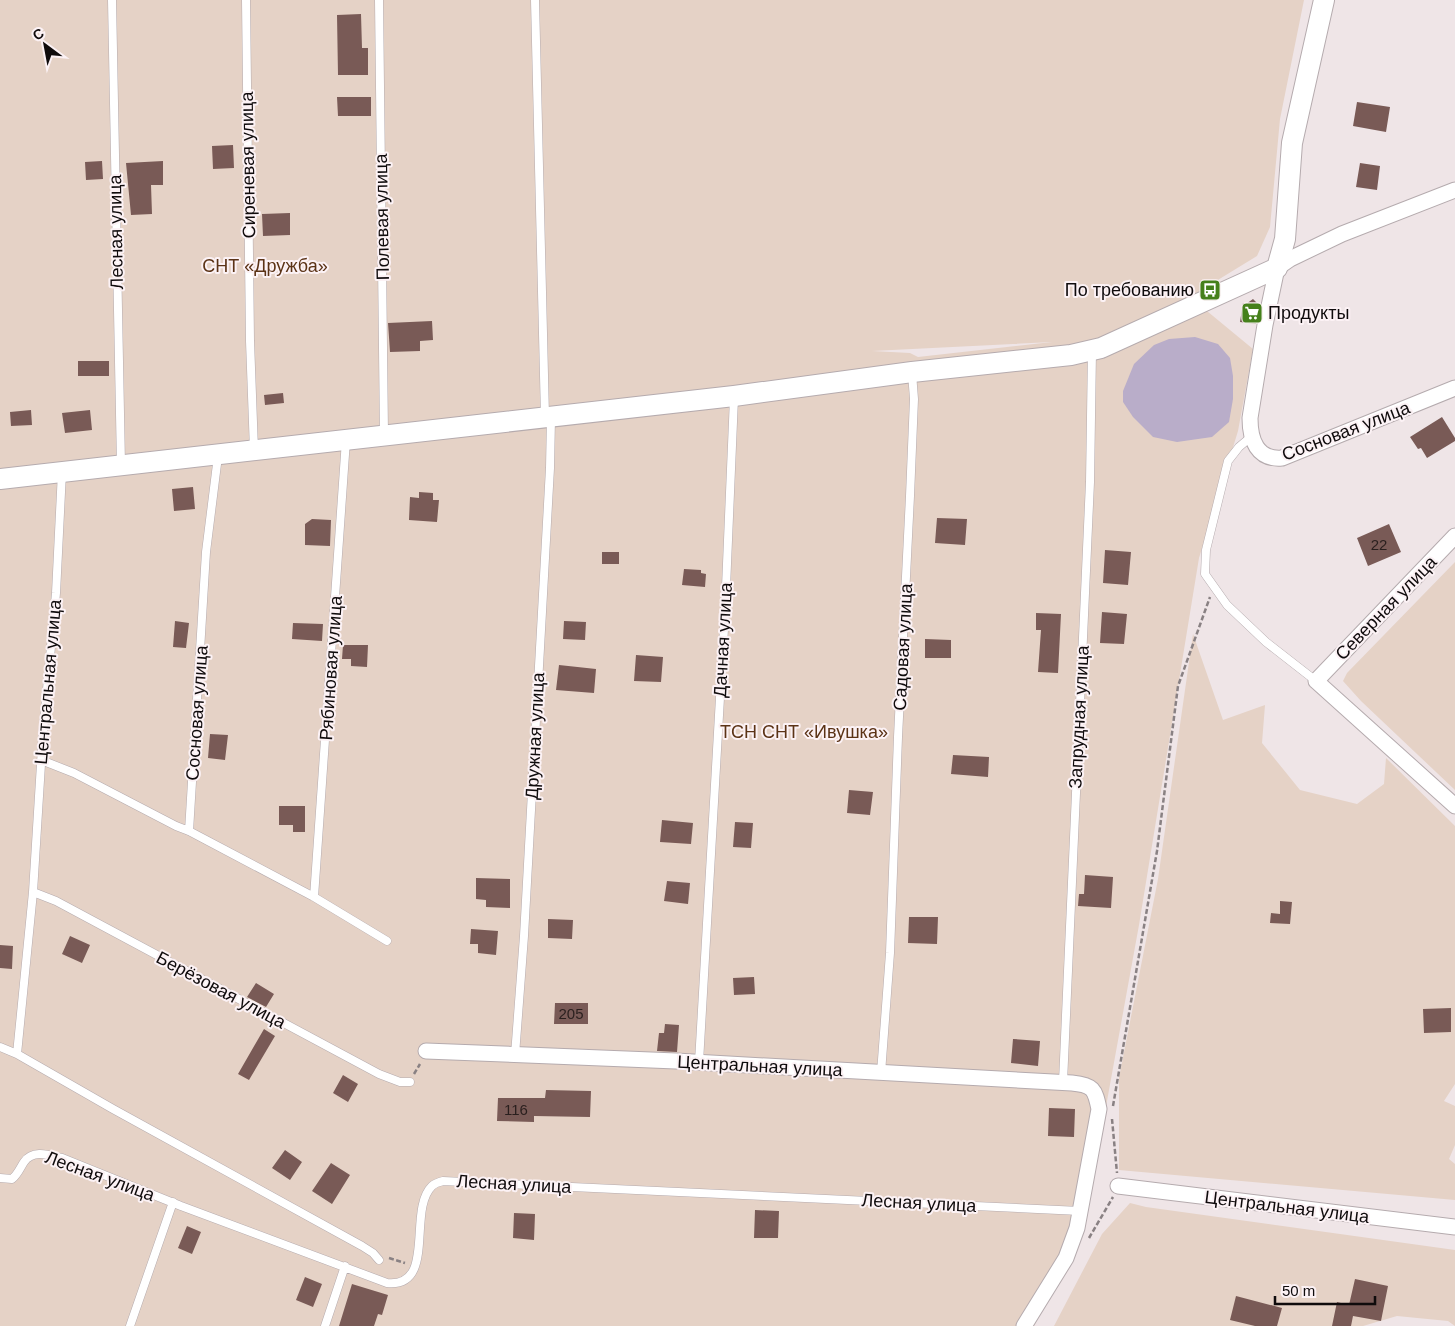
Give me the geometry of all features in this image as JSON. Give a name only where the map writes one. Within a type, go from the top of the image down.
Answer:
[{"type":"street","points":[[1252,436],[1250,425],[1265,325],[1285,239],[1292,142],[1324,0]]},
{"type":"street","points":[[0,478],[734,396],[912,372],[1050,358],[1092,351],[1108,346],[1277,268],[1290,259],[1342,234],[1455,190]]},
{"type":"street","name":"Сосновая улица","points":[[1252,436],[1253,442],[1261,452],[1272,459],[1282,458],[1455,388]]},
{"type":"street","name":"Северная улица","points":[[1316,681],[1455,536]]},
{"type":"street","points":[[1316,681],[1455,806]]},
{"type":"street","name":"Центральная улица","points":[[426,1051],[699,1062],[1082,1084],[1093,1089],[1096,1093],[1100,1109],[1080,1210]]},
{"type":"street","name":"Центральная улица","points":[[1118,1186],[1455,1227]]},
{"type":"street","points":[[1024,1326],[1066,1258],[1077,1228],[1080,1210]]},
{"type":"lane","name":"Лесная улица","points":[[112,0],[121,465]]},
{"type":"lane","name":"Сиреневая улица","points":[[246,0],[250,341],[254,450]]},
{"type":"lane","name":"Полевая улица","points":[[379,0],[384,435]]},
{"type":"lane","name":"Дружная улица","points":[[515,1055],[525,926],[550,468],[535,0]]},
{"type":"lane","name":"Запрудная улица","points":[[1063,1082],[1090,482],[1092,351]]},
{"type":"lane","name":"Садовая улица","points":[[880,1073],[890,952],[898,737],[911,486],[914,399],[912,372]]},
{"type":"lane","name":"Дачная улица","points":[[699,1062],[725,620],[734,396]]},
{"type":"lane","points":[[1252,436],[1239,447],[1228,462],[1206,550],[1205,574],[1227,605],[1266,642],[1316,681]]},
{"type":"lane","name":"Рябиновая улица","points":[[314,897],[346,439]]},
{"type":"lane","name":"Сосновая улица","points":[[189,831],[206,552],[219,454]]},
{"type":"lane","name":"Центральная улица","points":[[17,1054],[33,892],[41,760],[56,593],[62,471]]},
{"type":"lane","points":[[41,760],[74,773],[189,831],[314,897],[387,940]]},
{"type":"lane","name":"Берёзовая улица","points":[[33,892],[56,901],[379,1074],[395,1080],[410,1082]]},
{"type":"lane","points":[[0,1047],[17,1054],[121,1114],[362,1246],[377,1258]]},
{"type":"lane","name":"Лесная улица","points":[[0,1178],[12,1178],[20,1170],[25,1160],[36,1154],[47,1154],[62,1158],[387,1283],[395,1284],[410,1278],[414,1268],[425,1198],[434,1184],[443,1181],[1080,1210]]},
{"type":"lane","points":[[130,1326],[173,1202]]},
{"type":"lane","points":[[325,1326],[345,1266]]},
{"type":"path","points":[[1118,1186],[1112,1114],[1157,852],[1178,686],[1213,586]]},
{"type":"path","points":[[410,1082],[426,1051]]},
{"type":"path","points":[[377,1258],[396,1259],[414,1268]]},
{"type":"green space","points":[[0,0],[1304,0],[1280,119],[1270,227],[1257,256],[1190,297],[1253,349],[1238,431],[1199,558],[1139,925],[1087,1211],[1071,1255],[1034,1326],[0,1326]],"holes":[[[1052,342],[918,357],[910,353],[872,351]]]},
{"type":"green space","points":[[1455,562],[1455,790],[1361,701],[1343,681],[1347,673]]},
{"type":"green space","points":[[1193,634],[1223,720],[1265,705],[1262,743],[1300,790],[1357,804],[1384,784],[1386,758],[1455,826],[1455,1084],[1444,1101],[1455,1106],[1455,1145],[1449,1159],[1455,1164],[1455,1200],[1119,1170],[1119,1078],[1158,879]]},
{"type":"green space","points":[[1130,1203],[1146,1207],[1455,1250],[1455,1326],[1448,1321],[1397,1316],[1363,1326],[1054,1326],[1102,1234]]},
{"type":"shaded area","points":[[1195,337],[1218,344],[1230,358],[1233,376],[1233,399],[1229,422],[1212,437],[1177,442],[1153,437],[1133,417],[1123,402],[1123,391],[1134,364],[1154,345],[1169,339]]},
{"type":"building","points":[[361,14],[362,48],[368,48],[368,75],[338,75],[337,15]]},
{"type":"building","points":[[337,97],[371,97],[371,116],[338,116]]},
{"type":"building","points":[[1357,102],[1390,107],[1386,132],[1353,126]]},
{"type":"building","points":[[233,145],[234,168],[213,169],[212,146]]},
{"type":"building","points":[[102,161],[103,179],[86,180],[85,162]]},
{"type":"building","points":[[163,161],[163,185],[151,185],[152,214],[131,215],[126,163]]},
{"type":"building","points":[[1360,163],[1380,166],[1377,190],[1356,187]]},
{"type":"building","points":[[290,213],[290,235],[263,236],[262,214]]},
{"type":"building","points":[[1253,299],[1260,304],[1256,324],[1240,322],[1243,303],[1246,304]]},
{"type":"building","points":[[432,321],[433,340],[420,341],[420,351],[390,352],[388,323]]},
{"type":"building","points":[[78,361],[109,361],[109,376],[78,376]]},
{"type":"building","points":[[283,393],[284,403],[265,405],[264,395]]},
{"type":"building","points":[[31,410],[32,425],[11,426],[10,412]]},
{"type":"building","points":[[90,410],[92,430],[65,433],[62,413]]},
{"type":"building","points":[[1442,417],[1455,441],[1427,458],[1421,448],[1418,449],[1410,437]]},
{"type":"building","points":[[193,487],[195,509],[174,511],[172,489]]},
{"type":"building","points":[[419,492],[433,493],[433,500],[439,500],[437,522],[409,520],[410,497],[419,498]]},
{"type":"building","points":[[937,518],[967,519],[965,545],[935,543]]},
{"type":"building","points":[[312,519],[331,520],[330,546],[305,545],[305,524]]},
{"type":"building","points":[[1389,524],[1401,552],[1368,566],[1357,538]]},
{"type":"building","points":[[1105,550],[1131,552],[1128,585],[1103,583]]},
{"type":"building","points":[[602,552],[619,552],[619,564],[602,564]]},
{"type":"building","points":[[684,569],[701,570],[701,573],[706,574],[705,587],[682,585]]},
{"type":"building","points":[[1102,612],[1127,614],[1124,644],[1100,643]]},
{"type":"building","points":[[1036,613],[1061,614],[1058,673],[1038,672],[1041,630],[1036,630]]},
{"type":"building","points":[[175,621],[189,623],[186,648],[173,647]]},
{"type":"building","points":[[564,621],[586,622],[585,640],[563,639]]},
{"type":"building","points":[[293,623],[323,624],[322,641],[292,639]]},
{"type":"building","points":[[925,639],[951,640],[951,658],[925,658]]},
{"type":"building","points":[[343,645],[368,645],[367,667],[351,666],[351,659],[342,659]]},
{"type":"building","points":[[636,655],[663,657],[661,682],[634,681]]},
{"type":"building","points":[[559,665],[596,669],[594,693],[556,690]]},
{"type":"building","points":[[210,734],[228,735],[225,760],[208,758]]},
{"type":"building","points":[[953,755],[989,757],[988,777],[951,774]]},
{"type":"building","points":[[849,790],[873,792],[870,815],[847,813]]},
{"type":"building","points":[[279,806],[305,806],[305,832],[293,832],[293,825],[279,825]]},
{"type":"building","points":[[662,820],[693,823],[691,844],[660,842]]},
{"type":"building","points":[[735,822],[753,823],[751,848],[733,847]]},
{"type":"building","points":[[1085,875],[1113,877],[1111,908],[1078,906],[1079,894],[1084,894]]},
{"type":"building","points":[[476,878],[510,879],[510,908],[486,907],[486,900],[476,899]]},
{"type":"building","points":[[667,881],[690,883],[688,904],[664,901]]},
{"type":"building","points":[[1280,901],[1292,902],[1290,924],[1270,923],[1271,913],[1280,914]]},
{"type":"building","points":[[909,917],[938,917],[937,944],[908,943]]},
{"type":"building","points":[[548,919],[573,920],[572,939],[548,938]]},
{"type":"building","points":[[471,929],[498,931],[496,955],[478,953],[478,944],[470,944]]},
{"type":"building","points":[[70,936],[90,945],[82,963],[62,954]]},
{"type":"building","points":[[0,945],[13,946],[12,969],[0,968]]},
{"type":"building","points":[[754,977],[755,994],[734,995],[733,978]]},
{"type":"building","points":[[256,983],[274,994],[266,1007],[247,997]]},
{"type":"building","points":[[555,1003],[588,1003],[588,1024],[554,1024]]},
{"type":"building","points":[[1451,1008],[1451,1032],[1424,1033],[1423,1009]]},
{"type":"building","points":[[665,1024],[679,1025],[677,1052],[657,1051],[659,1033],[664,1033]]},
{"type":"building","points":[[264,1029],[275,1036],[249,1080],[238,1074]]},
{"type":"building","points":[[1013,1039],[1040,1041],[1038,1066],[1011,1063]]},
{"type":"building","points":[[343,1075],[358,1084],[348,1102],[333,1093]]},
{"type":"building","points":[[546,1090],[591,1091],[590,1117],[534,1116],[534,1122],[497,1121],[498,1098],[545,1098]]},
{"type":"building","points":[[1049,1108],[1075,1109],[1074,1137],[1048,1136]]},
{"type":"building","points":[[285,1150],[302,1162],[290,1180],[272,1168]]},
{"type":"building","points":[[331,1163],[350,1175],[332,1204],[312,1191]]},
{"type":"building","points":[[755,1210],[779,1211],[778,1238],[754,1238]]},
{"type":"building","points":[[514,1213],[535,1214],[534,1240],[513,1238]]},
{"type":"building","points":[[187,1226],[201,1232],[192,1254],[178,1248]]},
{"type":"building","points":[[305,1277],[322,1284],[313,1307],[296,1300]]},
{"type":"building","points":[[1355,1279],[1388,1286],[1381,1321],[1353,1316],[1351,1326],[1332,1326],[1337,1302],[1349,1305]]},
{"type":"building","points":[[352,1284],[388,1295],[382,1315],[378,1314],[374,1326],[339,1326]]},
{"type":"building","points":[[1236,1296],[1282,1308],[1277,1326],[1255,1326],[1230,1320]]},
{"type":"place","name":"По требованию","points":[[1210,290]]},
{"type":"place","name":"Продукты","points":[[1252,313]]},
{"type":"park label","name":"СНТ «Дружба»","points":[[265,266]]},
{"type":"park label","name":"ТСН СНТ «Ивушка»","points":[[804,732]]}]
